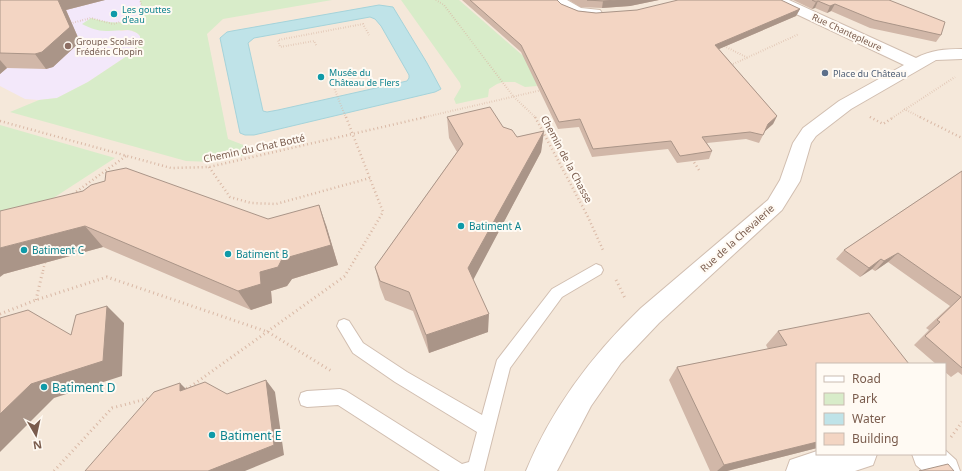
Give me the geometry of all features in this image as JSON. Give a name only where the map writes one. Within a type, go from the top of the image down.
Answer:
[{"type":"street","points":[[556,0],[578,12],[606,13]]},
{"type":"street","name":"Rue Chantepleure","points":[[778,0],[915,64]]},
{"type":"street","name":"Rue de la Chevalerie","points":[[541,471],[566,420],[586,389],[612,355],[639,327],[775,205],[790,181],[802,144],[809,132],[819,123],[845,105],[915,64],[931,56],[942,54],[962,54]]},
{"type":"street","points":[[801,471],[858,455]]},
{"type":"street","points":[[940,455],[945,471]]},
{"type":"lane","points":[[474,470],[487,428],[503,365],[557,293],[596,270]]},
{"type":"lane","points":[[344,326],[358,348],[401,377],[487,428]]},
{"type":"lane","points":[[307,399],[340,397],[456,471]]},
{"type":"path","points":[[64,26],[91,18],[113,24],[138,17],[143,12],[140,0]]},
{"type":"path","name":"Chemin de la Chasse","points":[[436,0],[444,5],[513,96],[535,116],[588,217],[605,256]]},
{"type":"path","points":[[728,66],[748,59],[826,22]]},
{"type":"path","points":[[316,45],[314,41],[280,48],[278,40],[363,24],[369,34]]},
{"type":"path","points":[[718,43],[748,59]]},
{"type":"path","points":[[845,105],[883,124],[959,74]]},
{"type":"path","points":[[176,391],[190,387],[345,276],[383,212],[331,80]]},
{"type":"path","name":"Chemin du Chat Botté","points":[[0,120],[171,168],[209,167],[547,89]]},
{"type":"path","points":[[904,109],[962,138]]},
{"type":"path","points":[[539,138],[546,136]]},
{"type":"path","points":[[71,196],[127,156]]},
{"type":"path","points":[[691,157],[699,170]]},
{"type":"path","points":[[209,167],[230,197],[251,204],[276,204],[370,178]]},
{"type":"path","points":[[36,300],[45,262]]},
{"type":"path","points":[[614,275],[639,327]]},
{"type":"path","points":[[0,314],[36,300],[107,277],[268,332],[334,373]]},
{"type":"path","points":[[54,471],[112,408],[155,397]]},
{"type":"path","points":[[946,439],[962,422]]},
{"type":"shaded area","points":[[0,0],[962,0],[962,471],[0,471]]},
{"type":"shaded area","name":"Groupe Scolaire Frédéric Chopin","points":[[0,0],[140,0],[143,12],[138,17],[113,24],[91,18],[121,31],[129,30],[137,33],[140,36],[140,40],[133,52],[88,82],[57,98],[39,100],[25,99],[0,86]]},
{"type":"green space","points":[[140,0],[332,0],[223,19],[207,34],[228,139],[246,146],[247,155],[213,162],[186,161],[10,112],[39,100],[57,98],[88,82],[133,52],[140,40],[140,36],[137,33],[129,30],[100,30],[82,24],[91,18],[112,22],[125,22],[131,20],[143,12]]},
{"type":"green space","points":[[401,0],[459,0],[529,61],[537,86],[525,87],[515,82],[503,82],[489,89],[488,97],[456,104],[454,99],[461,87],[460,83]]},
{"type":"green space","points":[[0,125],[115,158],[4,230],[0,228]]},
{"type":"water","points":[[379,5],[393,7],[441,89],[435,92],[254,135],[245,135],[240,133],[220,38],[227,32]],"holes":[[[370,17],[375,19],[381,26],[409,75],[407,81],[278,110],[267,112],[263,111],[248,43],[254,38]]]},
{"type":"building","points":[[0,0],[58,0],[70,27],[42,52],[35,54],[0,53]]},
{"type":"building","points":[[470,0],[557,0],[561,4],[578,11],[596,13],[637,10],[678,0],[781,0],[800,9],[715,45],[777,116],[768,124],[763,135],[750,132],[702,137],[712,151],[680,156],[671,141],[593,149],[580,119],[559,122],[521,45]]},
{"type":"building","points":[[587,0],[617,0],[603,1]]},
{"type":"building","points":[[812,0],[889,0],[945,22],[941,35],[874,20],[835,4],[830,6]]},
{"type":"building","name":"Batiment A","points":[[490,107],[503,127],[512,130],[517,137],[544,131],[468,268],[489,314],[426,335],[409,292],[380,281],[375,267],[463,144],[447,117]]},
{"type":"building","name":"Batiment B","points":[[126,168],[268,219],[319,205],[331,245],[282,259],[278,267],[260,272],[261,284],[238,291],[85,226],[0,248],[0,211],[83,191],[91,185],[105,181],[106,172]]},
{"type":"building","points":[[962,171],[962,368],[925,336],[940,322],[937,320],[961,297],[898,253],[884,261],[881,259],[869,268],[844,250]]},
{"type":"building","points":[[107,306],[103,361],[31,384],[0,414],[0,318],[28,310],[71,335],[76,315]]},
{"type":"building","points":[[869,313],[908,363],[816,363],[816,442],[724,465],[677,367],[787,345],[778,331]]},
{"type":"building","name":"Batiment E","points":[[266,380],[274,445],[208,471],[85,471],[154,392],[180,383],[180,391],[205,382],[227,394]]},
{"type":"building","points":[[948,464],[954,471],[919,471]]},
{"type":"place","name":"Les gouttes d'eau","points":[[114,14]]},
{"type":"place","name":"Groupe Scolaire Frédéric Chopin","points":[[68,46]]},
{"type":"place","name":"Place du Château","points":[[825,73]]},
{"type":"place","name":"Musée du Château de Flers","points":[[321,77]]},
{"type":"place","name":"Batiment A","points":[[461,226]]},
{"type":"place","name":"Batiment C","points":[[24,250]]},
{"type":"place","name":"Batiment B","points":[[228,254]]},
{"type":"place","name":"Batiment D","points":[[44,387]]},
{"type":"place","name":"Batiment E","points":[[212,435]]}]
